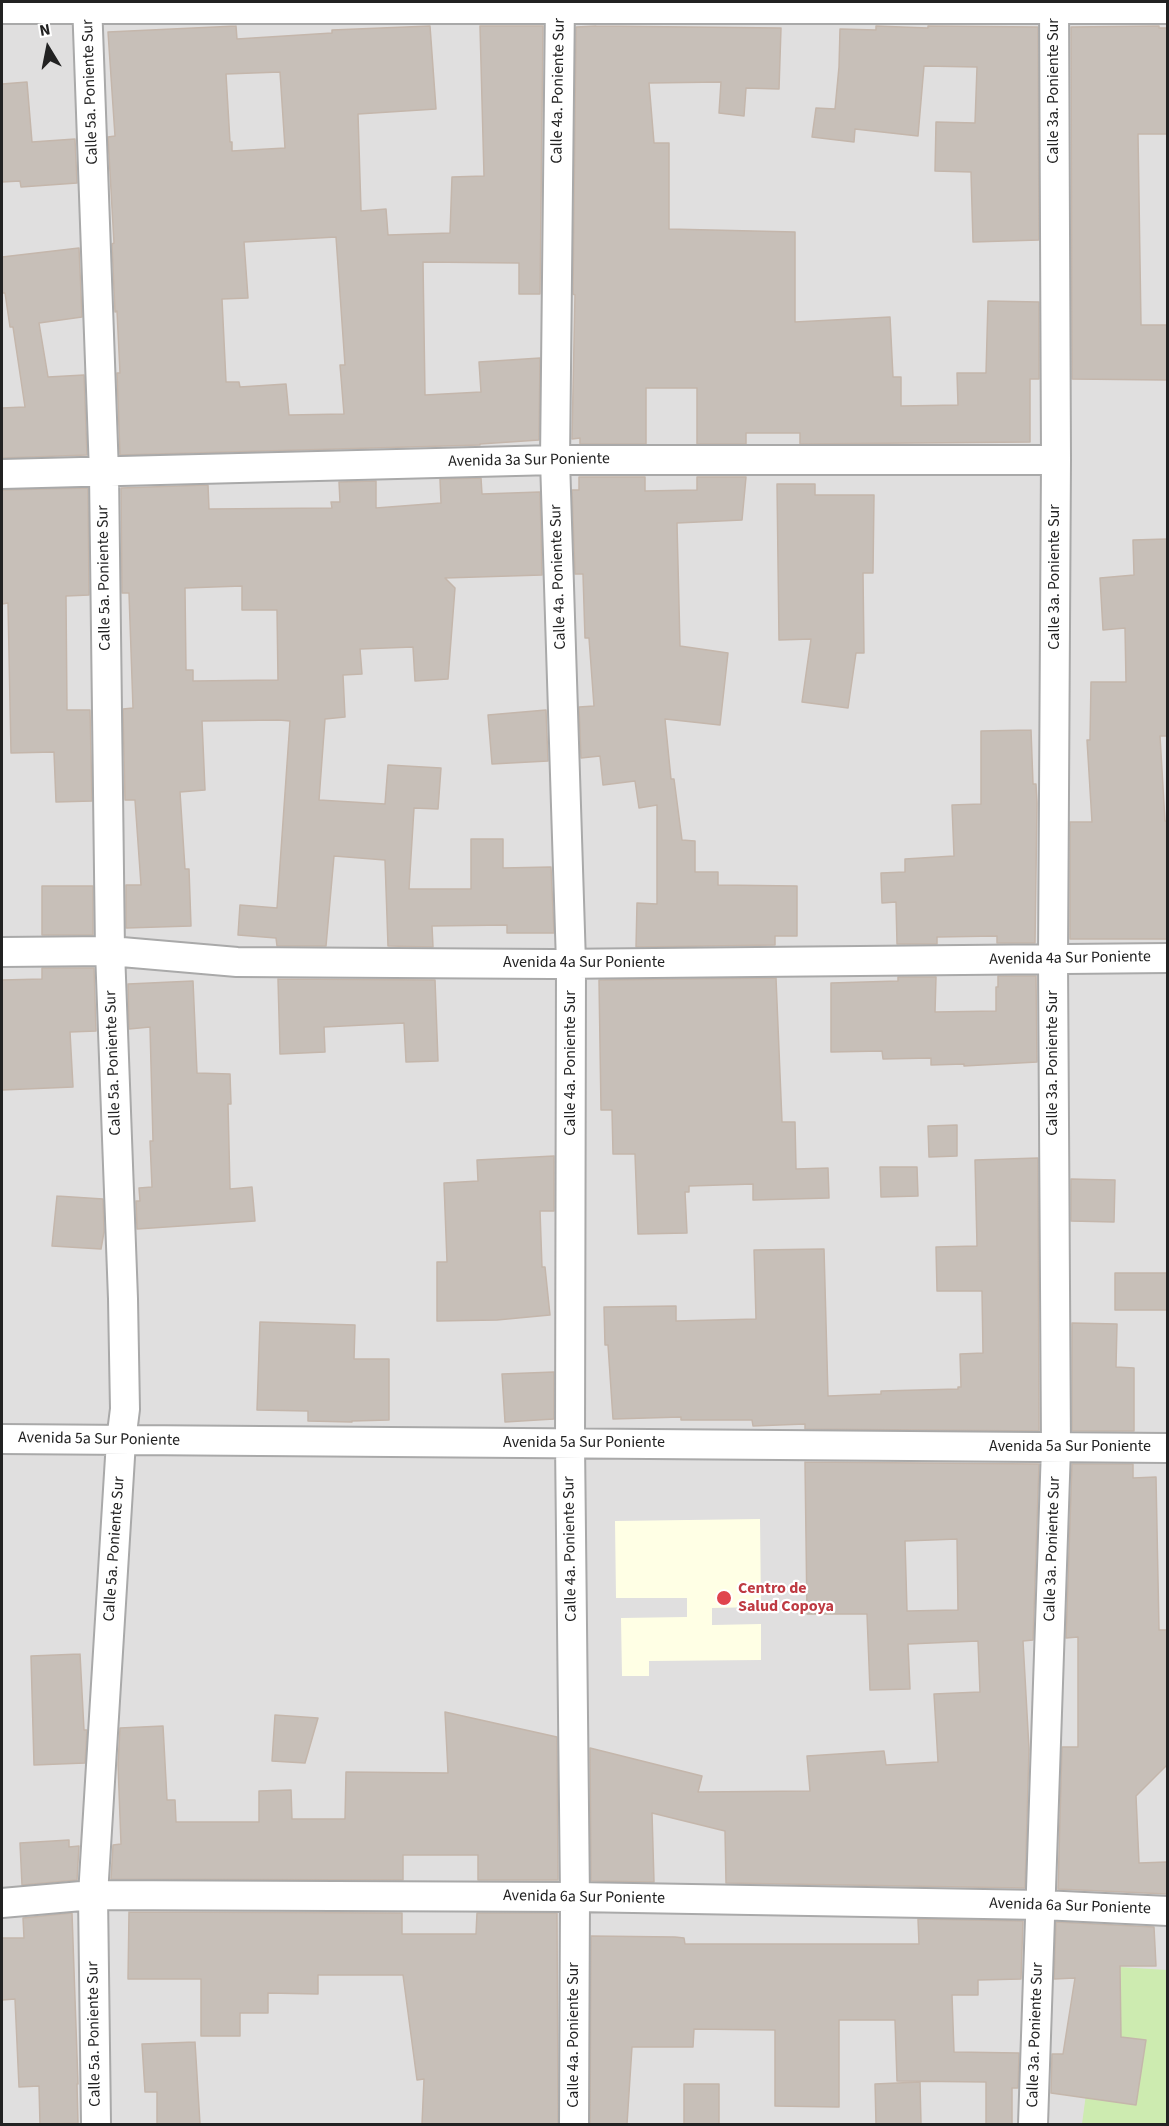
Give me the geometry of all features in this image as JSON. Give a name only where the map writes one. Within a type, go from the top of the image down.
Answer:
[{"type":"street","points":[[2,9],[87,5],[1054,6],[1167,9]]},
{"type":"street","name":"Calle 5a. Poniente Sur","points":[[87,5],[104,473],[110,951],[125,1410],[121,1441],[93,1895],[96,2124]]},
{"type":"street","name":"Calle 4a. Poniente Sur","points":[[560,5],[555,460],[571,963],[570,1443],[575,1898],[574,2124]]},
{"type":"street","name":"Calle 3a. Poniente Sur","points":[[1033,2124],[1056,1448],[1053,960],[1056,460],[1054,6]]},
{"type":"street","name":"Avenida 3a Sur Poniente","points":[[2,474],[555,460],[1056,460]]},
{"type":"street","name":"Avenida 4a Sur Poniente","points":[[2,952],[110,951],[237,962],[571,963],[1167,958]]},
{"type":"street","name":"Avenida 5a Sur Poniente","points":[[2,1439],[1167,1448]]},
{"type":"street","name":"Avenida 6a Sur Poniente","points":[[2,1903],[93,1895],[575,1898],[1041,1905],[1167,1911]]},
{"type":"shaded area","points":[[2,2],[1167,2],[1167,2124],[2,2124]]},
{"type":"shaded area","name":"Centro de Salud Copoya","points":[[760,1519],[761,1607],[712,1608],[712,1625],[761,1624],[761,1660],[649,1661],[649,1676],[622,1676],[621,1618],[687,1617],[687,1598],[616,1598],[615,1521]]},
{"type":"green space","points":[[1103,1966],[1167,1970],[1167,2124],[1082,2124]]},
{"type":"building","points":[[236,26],[237,39],[332,33],[332,30],[430,26],[436,109],[358,114],[361,211],[386,209],[388,235],[450,233],[452,177],[484,176],[480,26],[543,26],[540,294],[519,294],[519,263],[423,262],[425,395],[481,392],[479,362],[540,358],[539,440],[480,445],[120,455],[117,373],[120,373],[117,311],[115,312],[108,137],[115,136],[108,32]],"holes":[[[280,72],[285,148],[232,151],[226,74]],[[336,237],[345,365],[340,365],[344,414],[289,415],[286,384],[240,387],[239,382],[226,382],[222,299],[248,298],[244,242]]]},
{"type":"building","points":[[876,26],[1038,27],[1039,240],[973,242],[971,172],[935,171],[936,122],[975,123],[977,67],[924,66],[918,136],[855,129],[854,142],[812,137],[816,108],[835,109],[840,29],[876,30]]},
{"type":"building","points":[[1159,26],[1159,28],[1167,28],[1167,134],[1138,134],[1141,325],[1167,325],[1167,380],[1072,379],[1071,27]]},
{"type":"building","points":[[576,27],[781,28],[779,89],[746,88],[744,116],[719,113],[721,82],[649,83],[654,143],[669,143],[669,229],[795,232],[795,322],[890,317],[893,377],[901,377],[901,406],[958,405],[957,373],[986,373],[988,301],[1039,302],[1039,379],[1030,379],[1030,442],[800,444],[800,433],[746,433],[746,444],[697,444],[697,388],[646,388],[646,444],[580,444],[580,438],[572,439]]},
{"type":"building","points":[[27,82],[32,142],[75,139],[77,183],[21,187],[20,181],[2,182],[2,84]]},
{"type":"building","points":[[79,248],[82,317],[39,323],[48,377],[84,375],[87,455],[2,458],[2,408],[25,407],[13,327],[10,327],[5,293],[2,293],[2,257]]},
{"type":"building","points":[[579,477],[645,477],[645,491],[697,490],[697,477],[746,477],[742,520],[677,523],[680,646],[728,653],[720,725],[665,719],[671,779],[674,779],[682,840],[695,841],[695,872],[718,872],[718,885],[797,886],[797,936],[775,936],[775,945],[636,947],[637,903],[657,904],[657,805],[639,808],[635,781],[603,785],[600,756],[581,758],[579,707],[594,706],[589,638],[585,638],[583,574],[575,574],[572,490],[579,490]]},
{"type":"building","points":[[481,478],[482,494],[540,492],[542,575],[445,578],[455,588],[448,679],[415,681],[413,647],[360,649],[362,674],[343,675],[345,717],[325,719],[319,800],[385,804],[388,765],[441,768],[438,809],[414,808],[409,889],[471,889],[471,839],[503,839],[503,868],[551,867],[554,933],[507,933],[507,925],[432,926],[433,947],[388,946],[385,860],[334,856],[326,946],[277,946],[276,938],[238,935],[240,905],[277,908],[290,721],[279,720],[202,721],[205,790],[180,792],[185,869],[189,869],[191,926],[126,928],[126,885],[141,885],[135,800],[125,800],[123,709],[133,708],[129,593],[122,593],[121,488],[208,485],[209,509],[332,508],[331,502],[340,502],[339,482],[376,481],[376,508],[441,503],[440,479]],"holes":[[[242,586],[242,610],[277,610],[278,680],[193,681],[193,670],[186,670],[185,588]]]},
{"type":"building","points":[[777,484],[815,484],[815,495],[874,495],[873,573],[863,573],[864,653],[856,653],[848,708],[802,702],[811,639],[779,640]]},
{"type":"building","points":[[88,488],[89,595],[66,596],[67,710],[90,710],[92,801],[56,802],[54,752],[11,753],[8,603],[2,604],[2,490]]},
{"type":"building","points":[[1167,539],[1167,736],[1160,736],[1165,821],[1167,821],[1167,939],[1070,939],[1070,822],[1092,822],[1087,740],[1090,740],[1091,682],[1126,682],[1125,628],[1103,630],[1100,578],[1134,575],[1133,540]]},
{"type":"building","points":[[546,710],[548,761],[492,764],[488,715]]},
{"type":"building","points":[[1031,730],[1033,784],[1036,784],[1037,803],[1035,943],[997,943],[997,936],[937,937],[937,944],[897,944],[896,902],[882,903],[881,873],[905,872],[905,859],[954,856],[952,805],[981,804],[981,731]]},
{"type":"building","points":[[42,886],[93,886],[93,935],[42,935]]},
{"type":"building","points":[[42,968],[94,968],[96,1031],[70,1032],[73,1087],[2,1090],[2,980],[42,979]]},
{"type":"building","points":[[998,976],[1036,976],[1037,1062],[964,1066],[964,1064],[931,1065],[931,1058],[883,1059],[882,1051],[831,1052],[831,983],[898,981],[898,977],[936,977],[935,1012],[996,1011]]},
{"type":"building","points":[[776,978],[782,1122],[795,1122],[796,1169],[828,1168],[829,1198],[753,1200],[753,1184],[689,1186],[689,1192],[685,1192],[687,1233],[638,1234],[635,1154],[613,1154],[612,1110],[601,1110],[599,980]]},
{"type":"building","points":[[278,979],[435,980],[438,1061],[406,1062],[404,1023],[324,1027],[325,1052],[280,1054]]},
{"type":"building","points":[[193,981],[197,1073],[230,1074],[231,1104],[228,1104],[230,1189],[252,1187],[255,1221],[137,1229],[136,1201],[140,1201],[139,1188],[152,1187],[150,1027],[129,1029],[128,984]]},
{"type":"building","points":[[957,1125],[957,1156],[929,1157],[928,1126]]},
{"type":"building","points":[[554,1156],[554,1211],[540,1211],[542,1267],[545,1267],[550,1315],[497,1320],[437,1321],[437,1262],[447,1262],[444,1183],[478,1181],[477,1160]]},
{"type":"building","points":[[1038,1158],[1039,1431],[805,1429],[805,1424],[753,1426],[752,1420],[681,1420],[681,1417],[613,1419],[608,1345],[605,1345],[604,1307],[676,1306],[676,1321],[756,1319],[754,1250],[824,1249],[828,1396],[881,1394],[881,1391],[958,1389],[961,1387],[960,1354],[983,1353],[982,1291],[937,1291],[936,1247],[977,1246],[975,1160]]},
{"type":"building","points":[[880,1167],[917,1167],[918,1196],[881,1197]]},
{"type":"building","points":[[1071,1179],[1115,1180],[1114,1222],[1071,1221]]},
{"type":"building","points":[[57,1196],[103,1199],[104,1232],[101,1249],[52,1246]]},
{"type":"building","points":[[1115,1273],[1167,1273],[1167,1310],[1115,1310]]},
{"type":"building","points":[[260,1322],[355,1325],[354,1359],[389,1359],[389,1420],[308,1421],[308,1411],[257,1410]]},
{"type":"building","points":[[1072,1323],[1117,1324],[1116,1367],[1134,1368],[1134,1431],[1072,1431]]},
{"type":"building","points":[[554,1372],[554,1419],[505,1422],[502,1374]]},
{"type":"building","points":[[805,1462],[1039,1464],[1033,1640],[1023,1641],[1029,1749],[1025,1888],[726,1883],[725,1831],[652,1813],[654,1882],[591,1881],[590,1748],[702,1776],[698,1792],[810,1791],[807,1756],[884,1751],[886,1765],[938,1762],[934,1694],[980,1692],[978,1641],[908,1644],[910,1689],[870,1690],[867,1614],[807,1614]],"holes":[[[957,1539],[958,1610],[907,1611],[905,1541]]]},
{"type":"building","points":[[1072,1464],[1133,1464],[1133,1478],[1156,1477],[1159,1630],[1167,1630],[1167,1765],[1136,1796],[1139,1863],[1167,1862],[1167,1894],[1058,1889],[1062,1747],[1078,1747],[1078,1637],[1066,1638]]},
{"type":"building","points":[[80,1654],[84,1730],[87,1730],[85,1763],[34,1765],[31,1656]]},
{"type":"building","points":[[445,1712],[557,1737],[558,1880],[478,1880],[478,1855],[403,1855],[403,1880],[111,1879],[113,1845],[121,1844],[118,1764],[120,1728],[163,1726],[167,1800],[175,1800],[176,1822],[259,1822],[259,1791],[291,1790],[292,1819],[345,1819],[346,1772],[448,1773]]},
{"type":"building","points":[[275,1715],[318,1718],[305,1763],[272,1761]]},
{"type":"building","points":[[69,1840],[69,1847],[79,1846],[77,1880],[22,1885],[20,1843]]},
{"type":"building","points":[[129,1912],[402,1913],[402,1934],[476,1934],[477,1913],[557,1913],[558,2124],[422,2124],[424,2079],[417,2080],[403,1975],[318,1975],[318,1994],[268,1993],[268,2013],[240,2013],[240,2036],[201,2036],[201,1979],[128,1979]]},
{"type":"building","points":[[72,1913],[78,2123],[40,2124],[39,2086],[19,2087],[15,1999],[2,2000],[2,1938],[24,1938],[23,1918]]},
{"type":"building","points":[[918,1919],[1023,1921],[1021,1979],[978,1980],[978,1995],[952,1995],[954,2052],[1019,2053],[1018,2088],[1012,2088],[1012,2124],[986,2124],[986,2082],[897,2081],[895,2020],[839,2020],[839,2107],[775,2106],[775,2030],[694,2029],[693,2047],[632,2047],[627,2124],[590,2124],[591,1936],[675,1937],[684,1938],[685,1944],[919,1944]]},
{"type":"building","points":[[1056,1922],[1154,1927],[1156,1966],[1120,1966],[1121,2037],[1146,2040],[1136,2105],[1051,2093],[1052,2054],[1063,2054],[1075,1978],[1054,1979]]},
{"type":"building","points":[[195,2042],[200,2124],[157,2124],[157,2092],[145,2092],[142,2044]]},
{"type":"building","points":[[920,2082],[921,2124],[876,2124],[875,2084]]},
{"type":"building","points":[[684,2084],[719,2084],[719,2124],[684,2124]]},
{"type":"place","name":"Centro de Salud Copoya","points":[[724,1598]]}]
